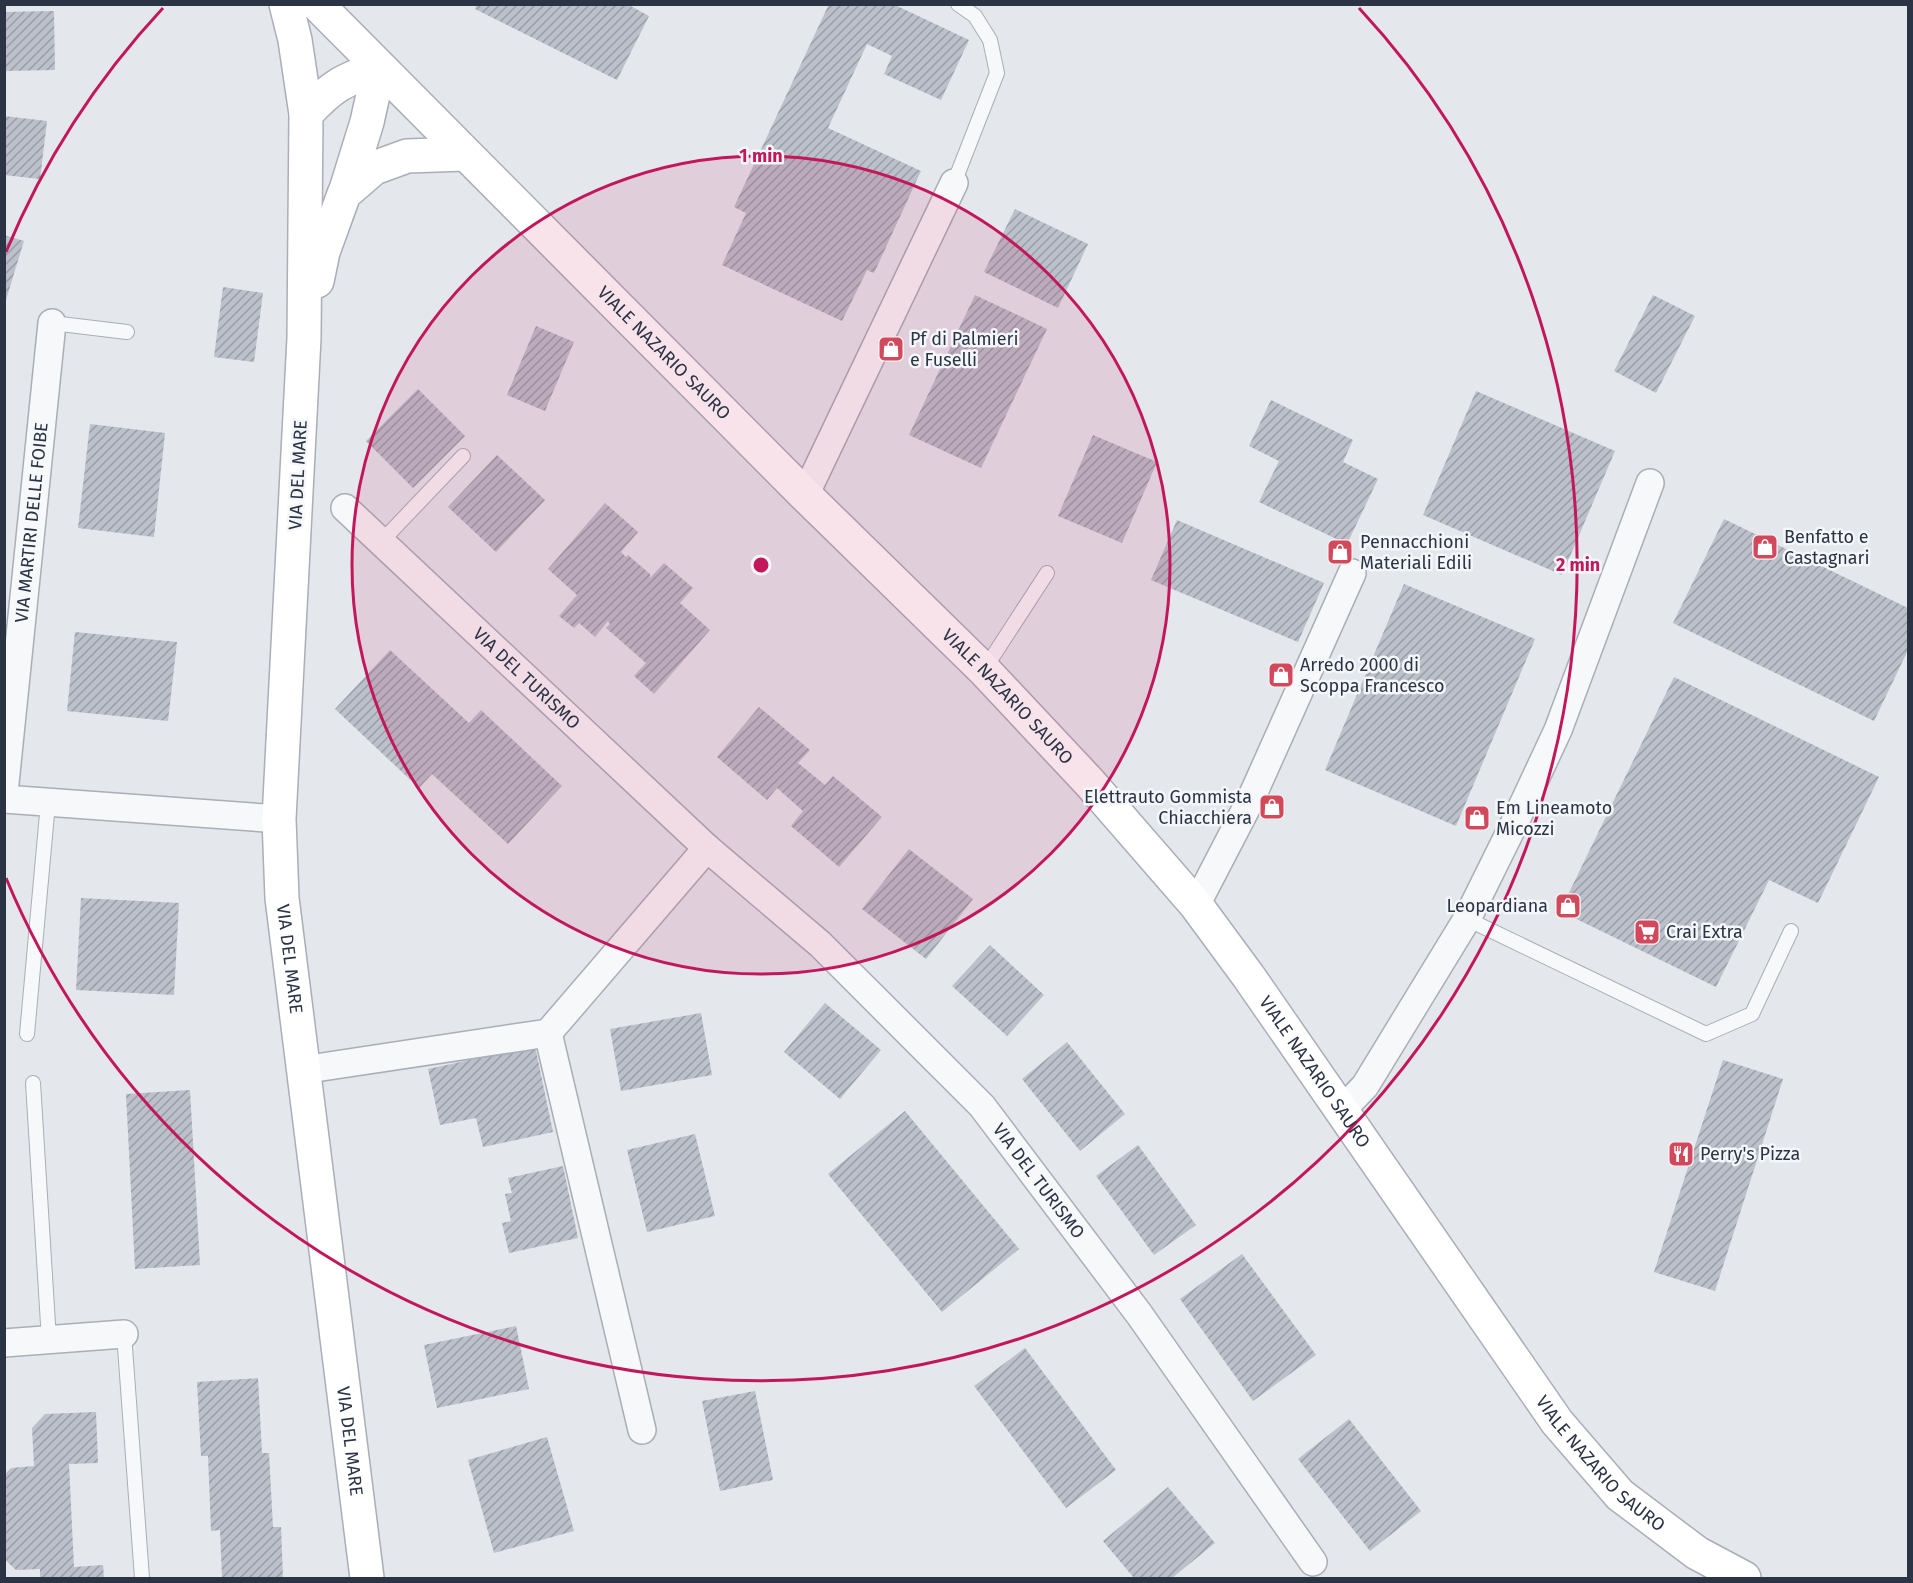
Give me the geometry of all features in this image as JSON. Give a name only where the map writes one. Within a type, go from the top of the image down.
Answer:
[{"type":"main road","name":"VIA DEL MARE","points":[[286,4],[295,40],[306,114],[304,338],[279,819],[282,898],[367,1578]]},
{"type":"main road","name":"VIALE NAZARIO SAURO","points":[[317,4],[805,495],[984,670],[1090,783],[1196,905],[1249,977],[1557,1422],[1620,1495],[1697,1553],[1744,1578]]},
{"type":"main road","name":"VIA DEL MARE","points":[[304,338],[323,252],[368,122],[379,68]]},
{"type":"main road","points":[[306,114],[328,90],[346,79],[379,68]]},
{"type":"main road","name":"VIA DEL MARE","points":[[344,194],[374,168],[406,156],[465,154]]},
{"type":"street","points":[[805,495],[954,183]]},
{"type":"street","name":"VIA MARTIRI DELLE FOIBE","points":[[4,793],[52,323]]},
{"type":"street","points":[[1341,1112],[1365,1086],[1467,919],[1558,730],[1650,483]]},
{"type":"street","name":"VIA DEL TURISMO","points":[[345,508],[708,849],[820,944],[982,1106],[1139,1314],[1313,1562]]},
{"type":"street","points":[[1196,905],[1250,801],[1352,573]]},
{"type":"street","points":[[4,799],[279,819]]},
{"type":"street","points":[[302,1070],[548,1033],[708,849]]},
{"type":"street","points":[[548,1033],[642,1430]]},
{"type":"street","points":[[4,1343],[124,1334]]},
{"type":"lane","points":[[954,183],[997,73],[990,40],[975,16],[958,4]]},
{"type":"lane","points":[[52,323],[127,332]]},
{"type":"lane","points":[[381,542],[463,456]]},
{"type":"lane","points":[[984,670],[1047,573]]},
{"type":"lane","points":[[27,1034],[48,803]]},
{"type":"lane","points":[[1467,919],[1706,1034],[1752,1014],[1791,931]]},
{"type":"lane","points":[[33,1083],[49,1340]]},
{"type":"lane","points":[[124,1334],[141,1578]]},
{"type":"building","points":[[477,4],[627,4],[649,16],[617,80],[475,9]]},
{"type":"building","points":[[829,4],[893,4],[969,40],[941,100],[884,74],[892,56],[867,44],[828,128],[921,171],[874,273],[867,270],[842,321],[722,265],[746,213],[734,207]]},
{"type":"building","points":[[54,11],[55,70],[4,71],[4,12]]},
{"type":"building","points":[[4,116],[47,121],[40,179],[4,175]]},
{"type":"building","points":[[1015,209],[1088,244],[1058,308],[984,272]]},
{"type":"building","points":[[4,235],[24,241],[5,303],[4,303]]},
{"type":"building","points":[[223,287],[263,293],[254,362],[214,357]]},
{"type":"building","points":[[975,295],[1047,329],[981,468],[909,435]]},
{"type":"building","points":[[1653,295],[1695,316],[1656,393],[1614,371]]},
{"type":"building","points":[[536,326],[574,342],[545,411],[507,395]]},
{"type":"building","points":[[418,389],[465,436],[413,488],[366,441]]},
{"type":"building","points":[[1476,391],[1615,451],[1562,575],[1423,515]]},
{"type":"building","points":[[1271,400],[1353,440],[1343,462],[1378,479],[1347,544],[1259,502],[1279,461],[1249,446]]},
{"type":"building","points":[[90,424],[165,433],[154,537],[78,528]]},
{"type":"building","points":[[1093,435],[1157,462],[1122,543],[1058,516]]},
{"type":"building","points":[[497,455],[545,500],[496,552],[448,507]]},
{"type":"building","points":[[605,503],[638,532],[621,552],[626,557],[628,555],[650,574],[650,578],[664,563],[693,588],[680,603],[710,630],[654,694],[634,676],[646,663],[606,628],[610,624],[608,621],[595,637],[579,623],[574,628],[559,616],[577,595],[548,569]]},
{"type":"building","points":[[1724,519],[1908,608],[1908,650],[1874,721],[1673,623]]},
{"type":"building","points":[[1177,520],[1324,583],[1298,642],[1151,580]]},
{"type":"building","points":[[1404,584],[1535,639],[1456,826],[1325,770]]},
{"type":"building","points":[[75,632],[177,642],[168,721],[67,711]]},
{"type":"building","points":[[390,650],[469,723],[481,710],[562,786],[508,844],[432,774],[419,788],[335,709]]},
{"type":"building","points":[[1674,677],[1879,777],[1818,903],[1769,880],[1716,987],[1560,911]]},
{"type":"building","points":[[759,707],[810,750],[798,763],[825,785],[833,776],[882,817],[839,867],[791,826],[803,811],[777,788],[767,800],[717,757]]},
{"type":"building","points":[[909,849],[973,899],[926,959],[862,909]]},
{"type":"building","points":[[81,898],[179,903],[174,995],[76,990]]},
{"type":"building","points":[[990,945],[1044,995],[1007,1036],[952,986]]},
{"type":"building","points":[[825,1003],[881,1050],[840,1099],[784,1052]]},
{"type":"building","points":[[701,1013],[712,1075],[621,1091],[610,1029]]},
{"type":"building","points":[[1067,1042],[1125,1114],[1080,1151],[1022,1079]]},
{"type":"building","points":[[535,1046],[553,1132],[483,1147],[476,1118],[440,1125],[428,1069]]},
{"type":"building","points":[[1723,1060],[1783,1079],[1715,1291],[1654,1272]]},
{"type":"building","points":[[190,1090],[200,1265],[135,1269],[126,1094]]},
{"type":"building","points":[[905,1111],[1019,1249],[942,1312],[828,1174]]},
{"type":"building","points":[[695,1134],[715,1216],[647,1232],[627,1150]]},
{"type":"building","points":[[1138,1145],[1196,1225],[1154,1255],[1096,1176]]},
{"type":"building","points":[[563,1166],[578,1238],[509,1253],[502,1223],[511,1221],[505,1194],[512,1193],[508,1178]]},
{"type":"building","points":[[1242,1254],[1316,1355],[1253,1401],[1180,1299]]},
{"type":"building","points":[[516,1326],[529,1389],[437,1408],[424,1345]]},
{"type":"building","points":[[1025,1348],[1116,1470],[1066,1508],[974,1386]]},
{"type":"building","points":[[258,1378],[262,1453],[269,1453],[273,1527],[281,1527],[283,1578],[222,1578],[220,1530],[211,1531],[208,1456],[201,1456],[197,1382]]},
{"type":"building","points":[[755,1391],[773,1480],[720,1491],[702,1401]]},
{"type":"building","points":[[96,1412],[98,1463],[69,1464],[74,1567],[103,1565],[104,1578],[40,1578],[40,1569],[16,1570],[4,1559],[4,1475],[11,1468],[34,1466],[32,1428],[45,1414]]},
{"type":"building","points":[[1349,1419],[1421,1511],[1370,1551],[1298,1459]]},
{"type":"building","points":[[547,1437],[574,1531],[494,1553],[468,1460]]},
{"type":"building","points":[[1168,1487],[1215,1543],[1172,1578],[1134,1578],[1103,1541]]},
{"type":"place","name":"Pf di Palmieri e Fuselli","points":[[891,349]]},
{"type":"place","name":"Benfatto e Castagnari","points":[[1765,547]]},
{"type":"place","name":"Pennacchioni Materiali Edili","points":[[1340,552]]},
{"type":"place","name":"Arredo 2000 di Scoppa Francesco","points":[[1281,675]]},
{"type":"place","name":"Elettrauto Gommista Chiacchiera","points":[[1272,807]]},
{"type":"place","name":"Em Lineamoto Micozzi","points":[[1477,818]]},
{"type":"place","name":"Leopardiana","points":[[1568,906]]},
{"type":"place","name":"Crai Extra","points":[[1647,932]]},
{"type":"place","name":"Perry's Pizza","points":[[1681,1154]]}]
